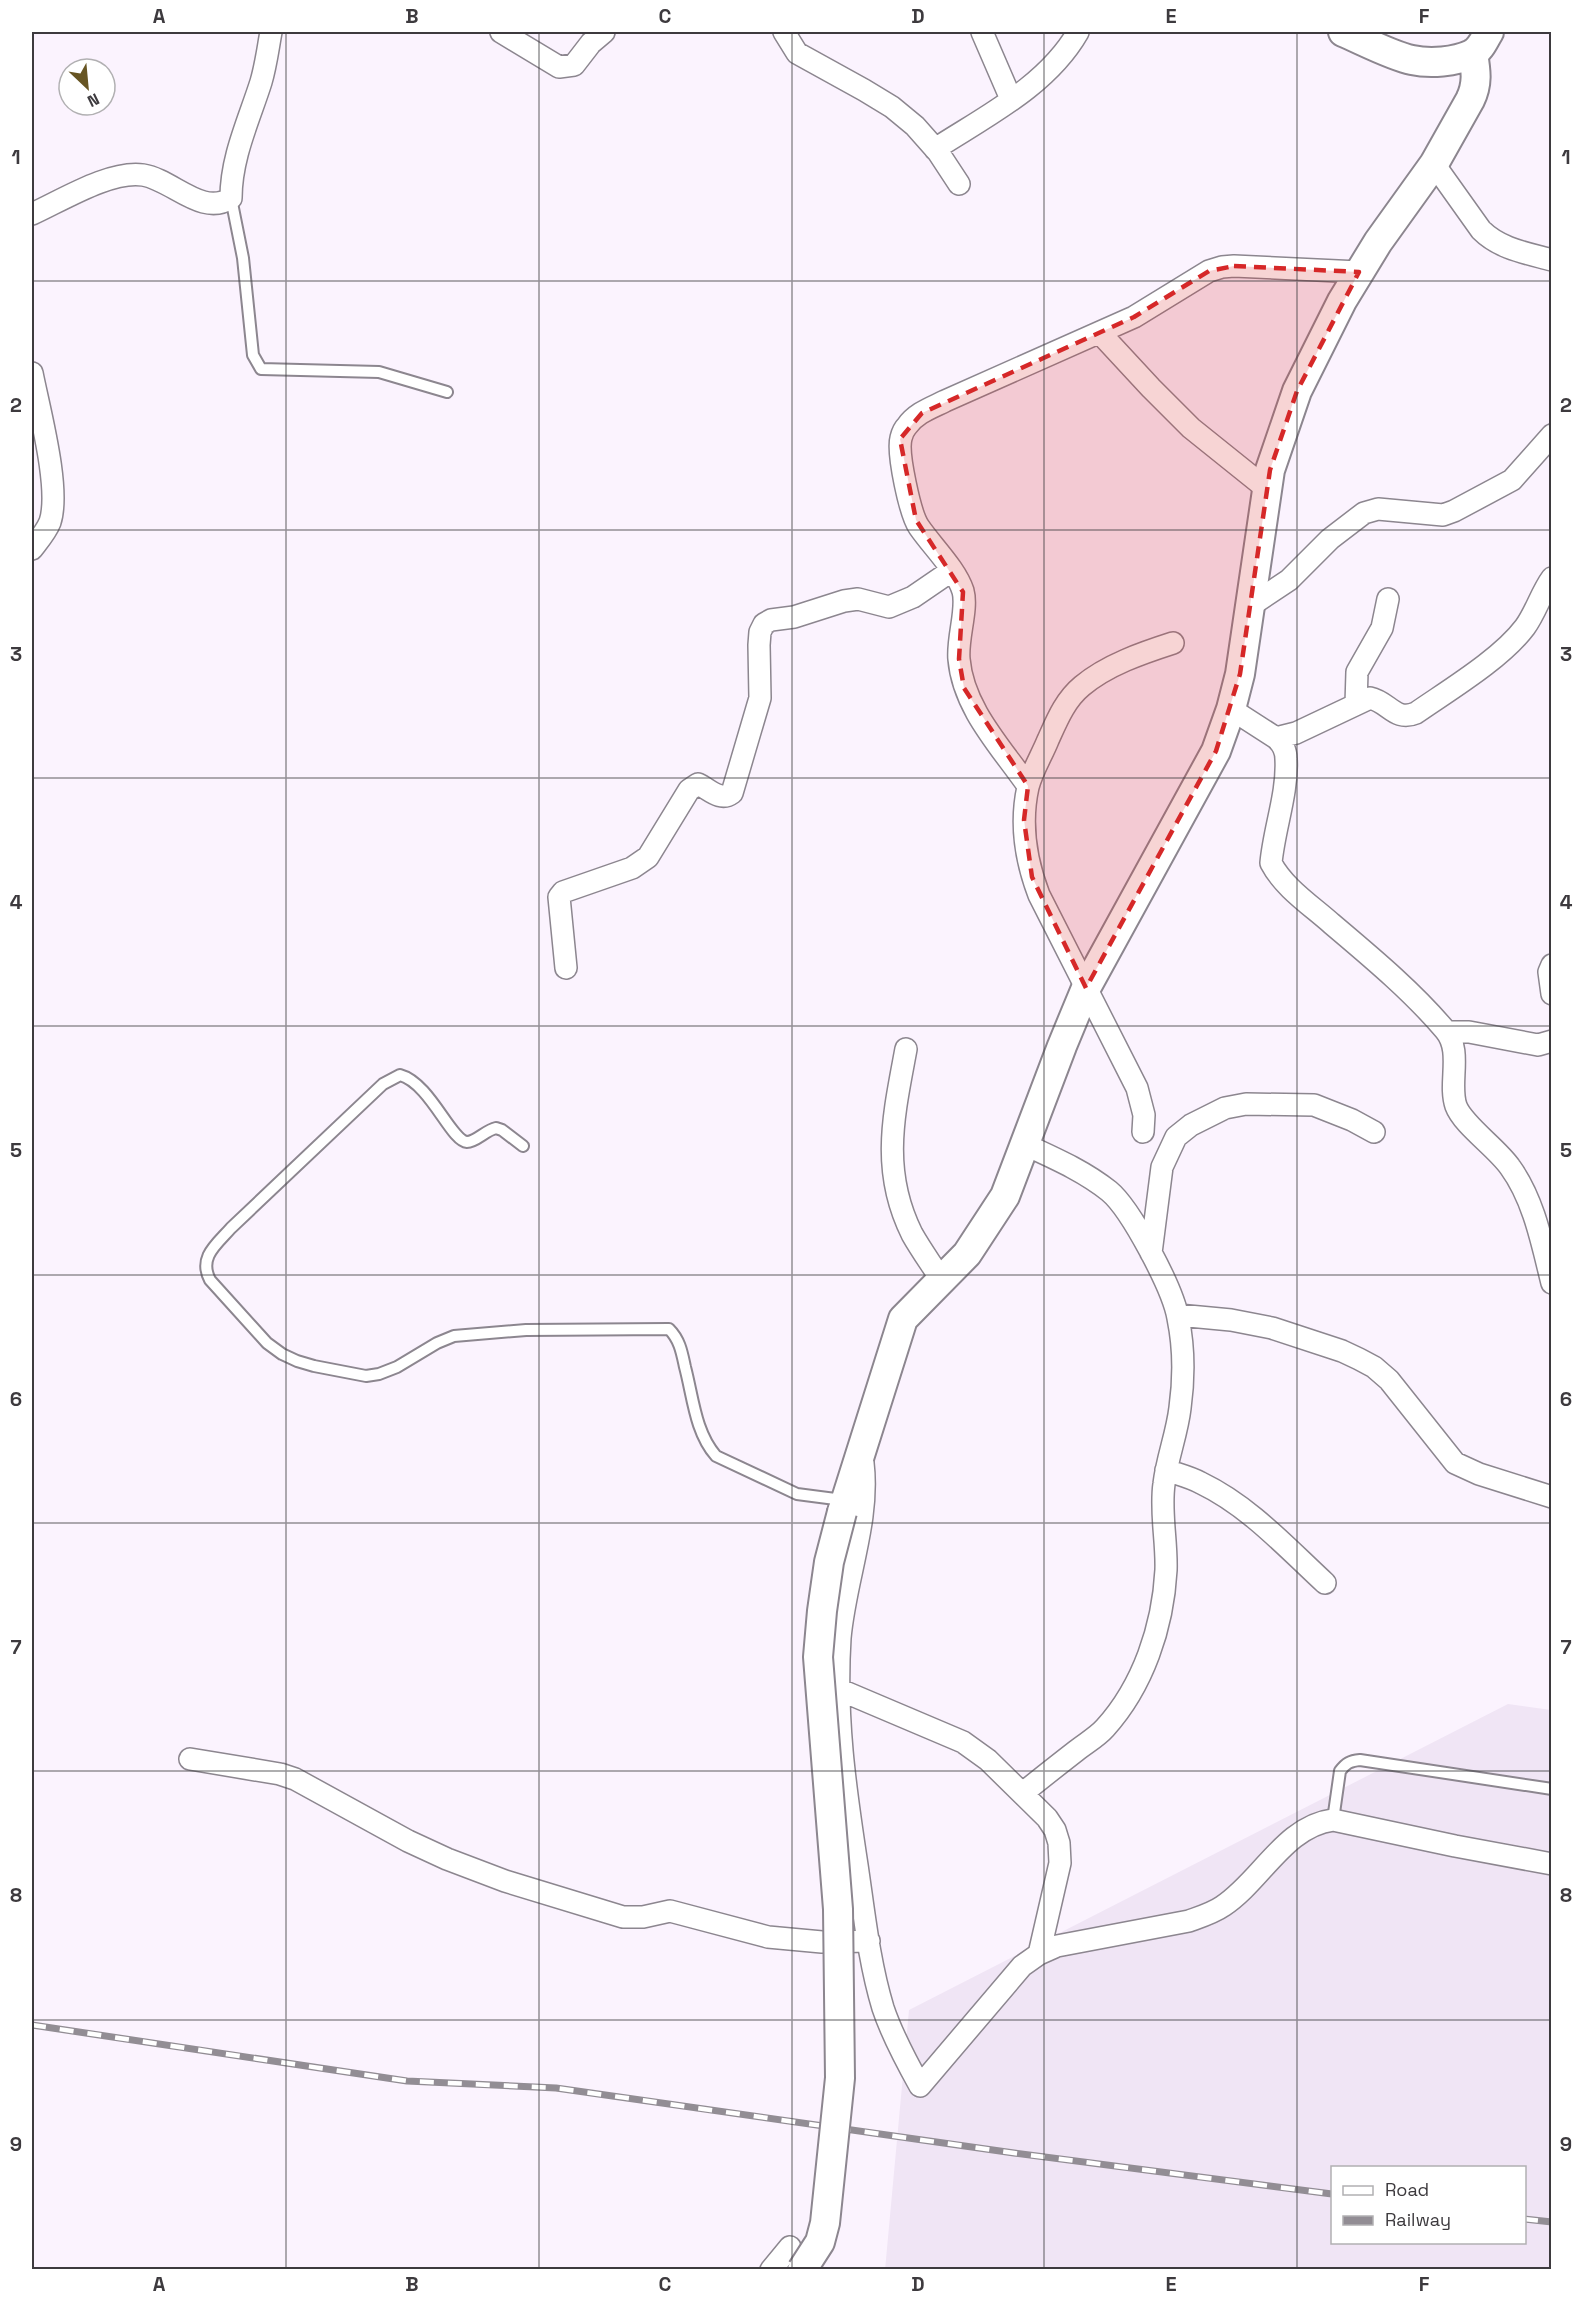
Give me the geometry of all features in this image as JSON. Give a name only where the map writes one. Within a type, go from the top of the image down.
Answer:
[{"type":"street","points":[[32,214],[103,182],[132,174],[155,178],[207,204],[217,205],[231,198],[231,178],[235,159],[261,80],[271,32]]},
{"type":"street","points":[[501,32],[564,68],[574,65],[591,43],[604,32]]},
{"type":"street","points":[[784,32],[797,53],[892,107],[915,126],[935,149],[959,184]]},
{"type":"street","points":[[982,32],[1011,99]]},
{"type":"street","points":[[935,149],[1011,99],[1054,65],[1078,32]]},
{"type":"street","points":[[1342,32],[1410,60],[1428,62],[1447,60],[1481,42]]},
{"type":"street","points":[[771,2270],[796,2258],[820,2242],[825,2223],[840,2078],[838,1909],[818,1657],[829,1562],[844,1506],[903,1318],[967,1254],[988,1226],[1005,1196],[1086,988],[1216,751],[1231,709],[1240,674],[1270,470],[1297,391],[1359,272],[1434,165],[1474,90],[1481,42]]},
{"type":"street","points":[[1434,165],[1489,238],[1502,246],[1551,260]]},
{"type":"street","points":[[1028,786],[975,710],[964,688],[959,659],[963,592],[916,520],[906,485],[900,450],[900,439],[905,428],[922,413],[945,401],[1134,317],[1209,271],[1222,267],[1359,272]]},
{"type":"street","points":[[1100,333],[1191,428],[1267,489]]},
{"type":"street","points":[[32,373],[52,480],[54,503],[50,521],[32,549]]},
{"type":"street","points":[[1250,606],[1289,580],[1330,539],[1364,513],[1378,509],[1443,515],[1454,511],[1512,480],[1551,435]]},
{"type":"street","points":[[566,969],[560,904],[563,892],[632,868],[648,857],[689,790],[694,786],[698,784],[719,796],[732,793],[760,698],[759,645],[760,632],[764,624],[771,620],[794,617],[858,599],[889,606],[900,603],[913,597],[951,571]]},
{"type":"street","points":[[1276,738],[1296,733],[1370,698],[1378,699],[1401,716],[1408,717],[1416,713],[1463,680],[1517,636],[1550,585]]},
{"type":"street","points":[[1356,704],[1356,672],[1382,628],[1388,598]]},
{"type":"street","points":[[1143,1132],[1144,1115],[1137,1088],[1032,877],[1026,849],[1024,820],[1028,786],[1062,708],[1079,688],[1107,669],[1173,643]]},
{"type":"street","points":[[1231,709],[1276,738],[1281,743],[1286,759],[1281,805],[1272,853],[1271,863],[1274,870],[1297,894],[1390,976],[1447,1032],[1454,1055],[1455,1105],[1464,1119],[1511,1168],[1524,1190],[1535,1219],[1551,1282]]},
{"type":"street","points":[[1551,965],[1549,972],[1551,994]]},
{"type":"street","points":[[1447,1032],[1469,1032],[1538,1045],[1551,1041]]},
{"type":"street","points":[[906,1049],[894,1118],[891,1158],[902,1209],[912,1234],[942,1281]]},
{"type":"street","points":[[1151,1253],[1162,1167],[1176,1137],[1191,1125],[1225,1108],[1246,1104],[1314,1106],[1352,1120],[1374,1132]]},
{"type":"street","points":[[1023,1793],[1103,1730],[1121,1707],[1145,1665],[1164,1595],[1166,1568],[1163,1495],[1166,1470],[1180,1408],[1182,1369],[1178,1315],[1151,1253],[1129,1214],[1110,1192],[1087,1176],[1026,1145]]},
{"type":"street","points":[[1178,1315],[1231,1320],[1272,1328],[1359,1359],[1374,1367],[1389,1380],[1455,1463],[1479,1474],[1551,1497]]},
{"type":"street","points":[[862,1452],[865,1476],[864,1503],[844,1605],[838,1689],[845,1789],[874,1975],[895,2039],[920,2086],[1001,1989],[1022,1966],[1039,1954],[1057,1946],[1189,1921],[1207,1914],[1224,1906],[1305,1829],[1320,1822],[1333,1820],[1551,1864]]},
{"type":"street","points":[[1166,1470],[1198,1481],[1227,1498],[1252,1516],[1325,1583]]},
{"type":"street","points":[[838,1689],[963,1742],[976,1750],[1047,1818],[1055,1830],[1059,1843],[1058,1876],[1039,1954]]},
{"type":"street","points":[[190,1759],[296,1779],[408,1841],[447,1859],[505,1881],[622,1917],[644,1917],[670,1911],[768,1937],[822,1942],[869,1941]]},
{"type":"lane","points":[[231,198],[243,258],[253,355],[261,369],[379,372],[447,392]]},
{"type":"lane","points":[[523,1146],[496,1128],[471,1142],[463,1142],[418,1084],[400,1075],[383,1084],[231,1228],[211,1251],[206,1261],[205,1271],[210,1280],[267,1343],[282,1354],[314,1366],[366,1376],[397,1367],[437,1343],[454,1336],[526,1330],[669,1329],[680,1344],[701,1432],[716,1456],[797,1494],[844,1506]]},
{"type":"lane","points":[[1333,1820],[1340,1771],[1350,1761],[1360,1760],[1551,1789]]},
{"type":"highlighted area","points":[[1234,266],[1359,272],[1297,391],[1270,470],[1240,674],[1216,751],[1086,988],[1032,877],[1024,820],[1028,786],[964,688],[959,659],[963,592],[916,520],[900,439],[922,413],[1134,317],[1209,271]]},
{"type":"shaded area","points":[[1508,1704],[1551,1710],[1551,2269],[885,2270],[909,2010]]},
{"type":"railway","points":[[32,2025],[407,2081],[556,2088],[1014,2153],[1331,2194]]},
{"type":"railway","points":[[1526,2219],[1552,2222]]}]
